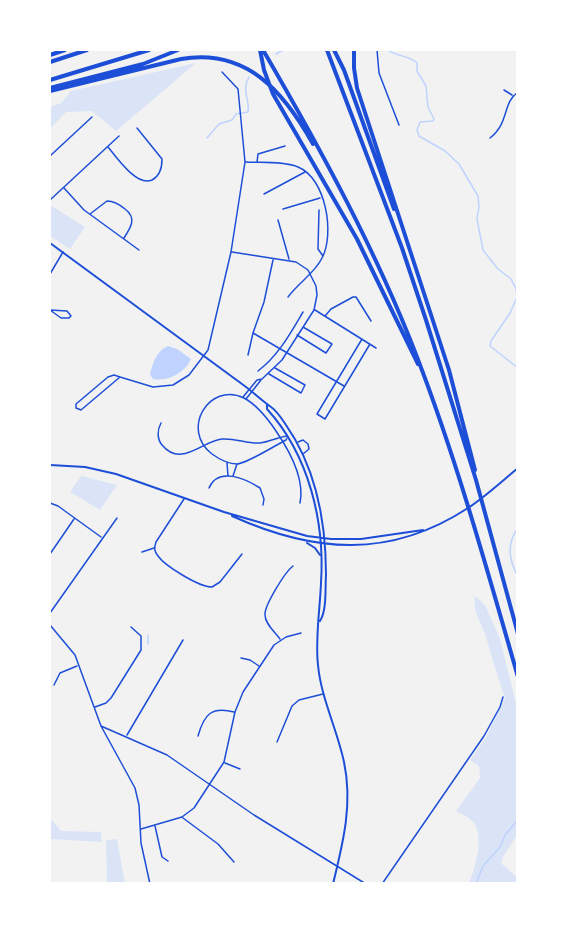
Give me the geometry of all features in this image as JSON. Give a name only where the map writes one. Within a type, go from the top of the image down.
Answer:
[{"type":"highway","points":[[50,55],[65,50]]},
{"type":"highway","points":[[50,62],[87,50]]},
{"type":"highway","points":[[50,80],[149,50]]},
{"type":"highway","points":[[50,90],[138,65],[178,50]]},
{"type":"highway","points":[[261,50],[264,70],[271,89],[357,238],[422,372]]},
{"type":"highway","points":[[261,50],[322,154],[409,337],[456,468],[518,677]]},
{"type":"highway","points":[[327,50],[407,262],[476,480]]},
{"type":"highway","points":[[333,50],[346,76],[370,146],[407,240]]},
{"type":"highway","points":[[354,51],[357,88],[449,370],[518,634]]},
{"type":"highway","points":[[50,90],[186,58],[217,58],[247,68],[274,87],[299,120],[361,233]]},
{"type":"main road","points":[[50,243],[251,391],[279,416],[303,455],[319,504],[325,539],[325,589],[320,621]]},
{"type":"main road","points":[[267,405],[267,409],[288,436],[298,456],[309,485],[321,544],[317,657],[324,694],[342,755],[347,786],[346,826],[333,884]]},
{"type":"main road","points":[[50,465],[106,471],[224,512],[289,532],[325,539],[379,538],[423,530]]},
{"type":"main road","points":[[224,512],[261,529],[302,541],[356,545],[380,543],[420,533],[458,514],[518,468]]},
{"type":"main road","points":[[379,538],[380,543]]},
{"type":"main road","points":[[302,541],[315,548],[321,557]]},
{"type":"street","points":[[377,50],[379,73],[399,124]]},
{"type":"street","points":[[120,376],[81,410],[76,408],[76,404],[110,376],[120,376],[148,386],[168,386],[186,378],[204,356],[210,340],[231,252],[245,162],[238,89],[222,72]]},
{"type":"street","points":[[504,90],[513,95]]},
{"type":"street","points":[[490,138],[496,134],[505,120],[508,104],[513,95],[518,92]]},
{"type":"street","points":[[50,156],[92,117]]},
{"type":"street","points":[[108,147],[138,179],[146,182],[154,179],[162,162],[160,155],[137,128]]},
{"type":"street","points":[[50,200],[118,136]]},
{"type":"street","points":[[257,163],[258,154],[285,146]]},
{"type":"street","points":[[245,162],[291,165],[306,172],[314,181],[321,198],[329,228],[329,239],[323,256],[288,297]]},
{"type":"street","points":[[264,194],[306,172]]},
{"type":"street","points":[[64,188],[89,215],[139,250]]},
{"type":"street","points":[[283,209],[321,198]]},
{"type":"street","points":[[89,215],[107,201],[121,206],[129,212],[133,220],[123,239]]},
{"type":"street","points":[[319,210],[318,249],[323,256]]},
{"type":"street","points":[[278,220],[289,260]]},
{"type":"street","points":[[50,274],[63,252]]},
{"type":"street","points":[[231,252],[289,260],[300,264],[310,273],[317,291],[314,310],[287,352],[275,368],[243,398]]},
{"type":"street","points":[[248,354],[264,302],[273,259]]},
{"type":"street","points":[[325,317],[331,309],[356,297],[370,321]]},
{"type":"street","points":[[50,310],[67,311],[71,316],[61,318],[50,310]]},
{"type":"street","points":[[314,310],[376,348]]},
{"type":"street","points":[[258,371],[280,348],[303,312]]},
{"type":"street","points":[[297,335],[326,353],[332,344],[302,327]]},
{"type":"street","points":[[253,333],[345,387]]},
{"type":"street","points":[[362,339],[317,414],[326,419],[370,344]]},
{"type":"street","points":[[268,374],[301,393],[305,385],[275,368]]},
{"type":"street","points":[[92,391],[97,397]]},
{"type":"street","points":[[246,399],[251,391]]},
{"type":"street","points":[[288,436],[286,440],[282,442],[270,447],[251,459],[237,464],[226,462],[204,446],[198,432],[199,419],[203,408],[217,398],[226,396],[246,399],[261,412],[280,437],[282,442],[297,475],[301,491],[300,503]]},
{"type":"street","points":[[161,423],[158,430],[159,440],[170,452],[185,454],[219,440],[233,438],[258,444],[288,436]]},
{"type":"street","points":[[296,442],[303,440],[308,444],[308,451],[303,455]]},
{"type":"street","points":[[268,442],[270,447]]},
{"type":"street","points":[[226,462],[228,476]]},
{"type":"street","points":[[232,477],[237,464]]},
{"type":"street","points":[[209,488],[218,477],[228,476],[252,483],[260,488],[264,499],[263,505]]},
{"type":"street","points":[[154,548],[184,498]]},
{"type":"street","points":[[50,503],[103,538]]},
{"type":"street","points":[[50,554],[75,518]]},
{"type":"street","points":[[50,613],[117,518]]},
{"type":"street","points":[[142,552],[154,548]]},
{"type":"street","points":[[154,548],[161,560],[196,583],[208,587],[220,582],[242,554]]},
{"type":"street","points":[[281,640],[267,622],[265,611],[286,573],[293,566]]},
{"type":"street","points":[[50,627],[71,649],[101,726],[135,788],[139,800],[140,830],[150,884]]},
{"type":"street","points":[[94,708],[111,698],[141,650],[141,636],[131,627]]},
{"type":"street","points":[[140,830],[182,817],[191,811],[224,762],[235,712],[243,692],[271,650],[281,640],[301,633]]},
{"type":"street","points":[[126,736],[183,640]]},
{"type":"street","points":[[241,658],[260,666]]},
{"type":"street","points":[[54,685],[60,673],[79,665]]},
{"type":"street","points":[[277,742],[292,706],[299,700],[324,694]]},
{"type":"street","points":[[382,884],[483,736],[504,697]]},
{"type":"street","points":[[198,736],[212,711],[219,709],[235,712]]},
{"type":"street","points":[[101,726],[166,755],[263,820],[366,884]]},
{"type":"street","points":[[224,762],[240,769]]},
{"type":"street","points":[[182,817],[218,844],[234,862]]},
{"type":"street","points":[[154,825],[162,857],[168,861]]},
{"type":"shaded area","points":[[196,63],[116,131],[92,111],[66,112],[50,129],[50,107],[61,103],[71,91]]},
{"type":"shaded area","points":[[50,205],[85,227],[70,249],[50,236]]},
{"type":"shaded area","points":[[82,476],[117,485],[100,510],[70,492]]},
{"type":"shaded area","points":[[475,596],[485,605],[500,639],[517,708],[517,835],[501,863],[517,877],[517,883],[469,883],[479,843],[477,827],[471,820],[456,811],[480,778],[479,766],[470,760],[485,739],[505,698],[476,612]]},
{"type":"shaded area","points":[[50,814],[51,819],[61,831],[101,832],[102,842],[50,839]]},
{"type":"shaded area","points":[[117,839],[125,883],[107,883],[106,840]]},
{"type":"water","points":[[168,346],[177,349],[191,359],[185,368],[170,378],[153,379],[150,374],[154,362],[158,354]]},
{"type":"waterway","points":[[276,54],[283,50]]},
{"type":"waterway","points":[[388,50],[417,63],[417,71],[426,86],[428,107],[434,119],[420,122],[417,130],[419,136],[445,151],[459,164],[478,196],[477,219],[483,250],[498,269],[511,279],[517,297],[490,346],[518,368]]},
{"type":"waterway","points":[[207,138],[219,124],[232,120],[236,114],[248,112],[246,86],[249,77]]},
{"type":"waterway","points":[[518,528],[510,546],[518,577]]},
{"type":"waterway","points":[[148,635],[148,644]]},
{"type":"waterway","points":[[476,884],[483,866],[500,847],[505,835],[518,820]]}]
